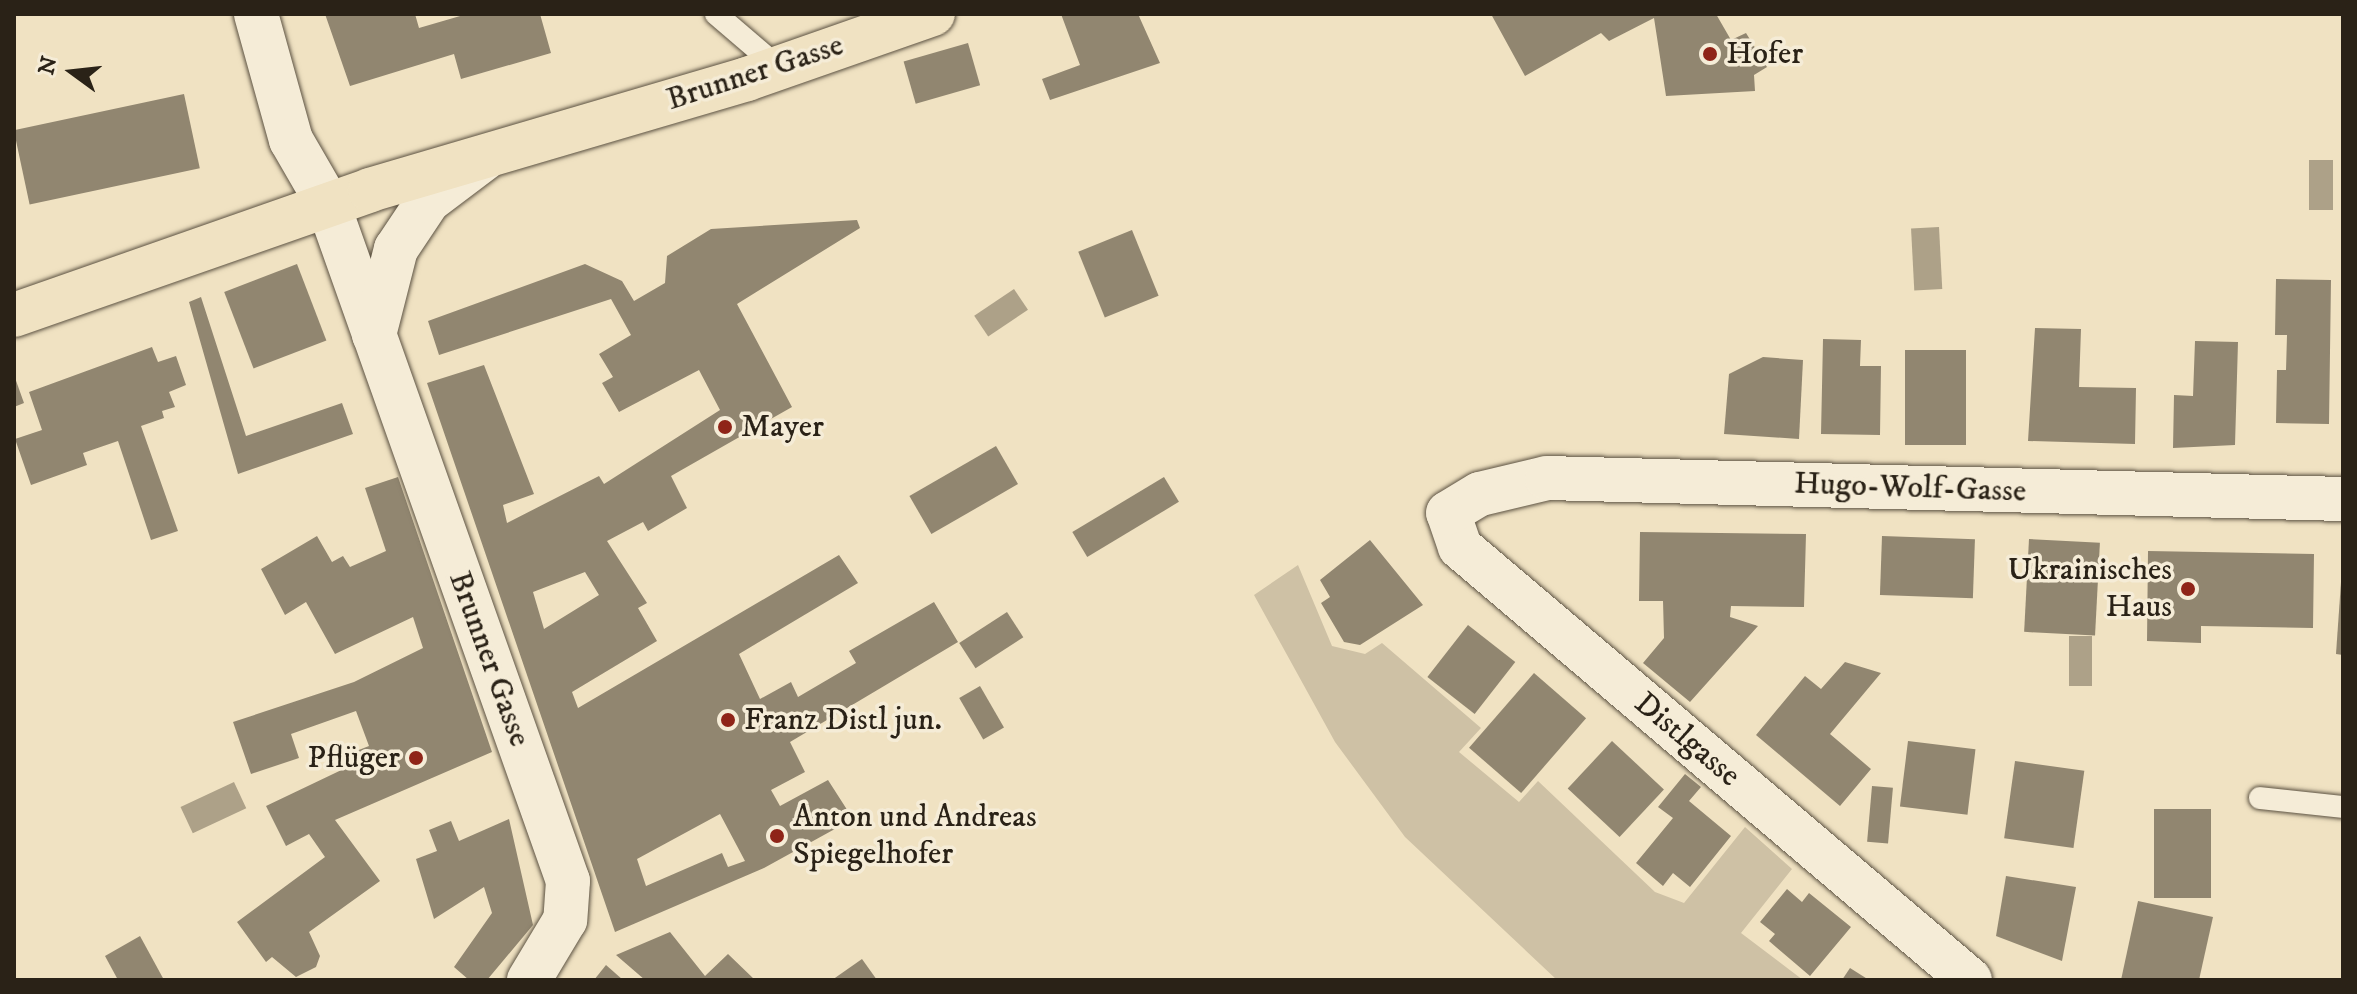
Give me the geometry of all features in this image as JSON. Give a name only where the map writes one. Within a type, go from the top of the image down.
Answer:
[{"type":"main road","name":"Brunner Gasse","points":[[328,204],[779,68],[933,14]]},
{"type":"main road","points":[[14,315],[328,204]]},
{"type":"street","points":[[256,14],[291,140],[328,204]]},
{"type":"street","name":"Brunner Gasse","points":[[374,335],[396,249],[428,201],[485,158]]},
{"type":"street","name":"Brunner Gasse","points":[[328,204],[568,881],[565,920],[529,980]]},
{"type":"street","name":"Hugo-Wolf-Gasse","points":[[1480,494],[1547,478],[2343,499]]},
{"type":"street","name":"Distlgasse","points":[[1480,494],[1448,513],[1460,547],[1970,980]]},
{"type":"lane","points":[[716,14],[779,68]]},
{"type":"lane","points":[[2260,798],[2343,807]]},
{"type":"shaded area","points":[[2309,160],[2333,160],[2333,210],[2309,210]]},
{"type":"shaded area","points":[[1939,227],[1942,289],[1914,290],[1911,228]]},
{"type":"shaded area","points":[[1014,289],[1028,310],[988,337],[974,316]]},
{"type":"shaded area","points":[[1298,565],[1332,646],[1365,654],[1382,643],[1481,728],[1459,752],[1519,802],[1538,781],[1655,892],[1684,903],[1745,827],[1792,869],[1741,933],[1803,980],[1557,980],[1405,837],[1335,742],[1254,595]]},
{"type":"shaded area","points":[[2069,636],[2092,636],[2092,686],[2069,686]]},
{"type":"shaded area","points":[[234,782],[246,808],[193,833],[181,807]]},
{"type":"building","points":[[325,14],[415,14],[419,28],[467,14],[540,14],[551,53],[461,79],[454,54],[350,86]]},
{"type":"building","points":[[1061,14],[1138,14],[1160,63],[1050,100],[1042,79],[1080,65]]},
{"type":"building","name":"Hofer","points":[[1491,14],[1716,14],[1731,40],[1746,33],[1767,67],[1754,75],[1755,91],[1666,96],[1654,18],[1609,41],[1601,33],[1525,76]]},
{"type":"building","points":[[968,43],[980,85],[916,104],[904,61]]},
{"type":"building","points":[[184,94],[200,168],[30,205],[14,130]]},
{"type":"building","points":[[857,220],[860,228],[737,304],[792,407],[671,476],[687,508],[648,531],[643,522],[607,541],[647,603],[638,608],[657,641],[572,692],[578,708],[839,555],[858,583],[739,654],[760,699],[791,682],[798,697],[856,663],[849,651],[934,602],[958,642],[790,742],[805,772],[771,790],[780,806],[828,780],[853,819],[764,868],[615,932],[427,383],[484,365],[534,494],[503,505],[507,523],[599,476],[604,484],[720,410],[699,370],[619,412],[602,383],[613,377],[599,354],[631,335],[611,299],[439,355],[428,321],[585,264],[622,281],[634,301],[665,283],[667,256],[711,229]],"holes":[[[585,572],[599,595],[544,629],[533,592]],[[720,814],[745,861],[728,867],[722,853],[646,886],[637,859]]]},
{"type":"building","points":[[1132,230],[1159,296],[1105,318],[1078,252]]},
{"type":"building","points":[[297,264],[326,341],[254,369],[224,292]]},
{"type":"building","points":[[2276,279],[2331,280],[2329,424],[2276,423],[2277,370],[2286,370],[2287,335],[2275,335]]},
{"type":"building","points":[[201,297],[246,436],[342,403],[353,434],[238,474],[189,302]]},
{"type":"building","points":[[2035,328],[2081,329],[2079,387],[2136,388],[2135,444],[2028,441]]},
{"type":"building","points":[[1823,339],[1861,340],[1860,366],[1881,366],[1880,435],[1821,434]]},
{"type":"building","points":[[2195,341],[2238,342],[2235,445],[2173,448],[2174,395],[2193,396]]},
{"type":"building","points":[[152,347],[158,362],[176,356],[186,385],[169,392],[175,407],[162,411],[164,418],[141,426],[178,531],[151,540],[118,441],[83,453],[87,465],[31,485],[15,439],[42,430],[29,392]]},
{"type":"building","points":[[1905,350],[1966,350],[1966,445],[1905,445]]},
{"type":"building","points":[[1763,357],[1803,360],[1799,439],[1724,434],[1729,374]]},
{"type":"building","points":[[14,375],[24,403],[14,407]]},
{"type":"building","points":[[996,446],[1018,484],[931,534],[909,496]]},
{"type":"building","points":[[398,477],[492,752],[335,820],[380,881],[309,932],[320,956],[316,967],[296,977],[272,957],[266,962],[237,922],[325,857],[309,834],[286,846],[266,806],[354,764],[351,753],[369,746],[356,711],[291,734],[299,758],[251,774],[233,722],[354,682],[423,648],[413,617],[335,654],[306,602],[285,615],[261,569],[317,536],[332,562],[343,556],[350,567],[386,551],[365,488]]},
{"type":"building","points":[[1164,477],[1179,502],[1087,557],[1072,532]]},
{"type":"building","points":[[1640,532],[1806,534],[1804,607],[1731,606],[1730,617],[1758,626],[1690,702],[1643,663],[1664,638],[1663,601],[1639,601]]},
{"type":"building","points":[[1882,536],[1975,539],[1973,598],[1880,595]]},
{"type":"building","points":[[2029,539],[2100,543],[2095,636],[2024,632]]},
{"type":"building","points":[[1370,540],[1423,605],[1360,645],[1344,642],[1321,603],[1330,597],[1320,580]]},
{"type":"building","points":[[2148,551],[2314,554],[2313,628],[2201,626],[2201,643],[2147,641]]},
{"type":"building","points":[[2343,582],[2343,655],[2336,654]]},
{"type":"building","points":[[1007,612],[1023,637],[976,668],[959,643]]},
{"type":"building","points":[[1468,625],[1515,662],[1475,714],[1427,677]]},
{"type":"building","points":[[1845,662],[1881,673],[1830,734],[1871,769],[1840,806],[1756,735],[1805,676],[1821,689]]},
{"type":"building","points":[[1534,673],[1586,718],[1521,793],[1469,748]]},
{"type":"building","points":[[980,686],[1004,728],[983,740],[959,698]]},
{"type":"building","points":[[1612,741],[1664,789],[1620,837],[1568,789]]},
{"type":"building","points":[[1908,741],[1975,749],[1967,815],[1900,807]]},
{"type":"building","points":[[2015,761],[2084,771],[2073,848],[2004,838]]},
{"type":"building","points":[[1685,774],[1701,787],[1689,801],[1731,836],[1690,887],[1673,873],[1663,886],[1636,863],[1673,818],[1658,807]]},
{"type":"building","points":[[1872,786],[1893,788],[1888,844],[1867,842]]},
{"type":"building","points":[[2154,809],[2211,809],[2211,898],[2154,898]]},
{"type":"building","points":[[509,819],[533,925],[487,980],[469,980],[454,967],[492,913],[484,887],[434,919],[416,859],[437,851],[429,830],[451,821],[459,841]]},
{"type":"building","points":[[2006,876],[2076,887],[2062,961],[1996,936]]},
{"type":"building","points":[[1787,889],[1802,902],[1809,893],[1851,927],[1810,976],[1769,941],[1775,934],[1760,922]]},
{"type":"building","points":[[2138,901],[2213,917],[2199,980],[2121,980]]},
{"type":"building","points":[[670,932],[705,976],[728,954],[755,980],[645,980],[616,955]]},
{"type":"building","points":[[140,936],[164,980],[118,980],[105,956]]},
{"type":"building","points":[[862,959],[877,980],[832,980]]},
{"type":"building","points":[[606,965],[623,980],[594,980]]},
{"type":"building","points":[[1850,968],[1869,980],[1842,980]]},
{"type":"place","name":"Hofer","points":[[1710,54]]},
{"type":"place","name":"Mayer","points":[[725,427]]},
{"type":"place","name":"Ukrainisches Haus","points":[[2188,589]]},
{"type":"place","name":"Franz Distl jun.","points":[[728,720]]},
{"type":"place","name":"Pflüger","points":[[416,758]]},
{"type":"place","name":"Anton und Andreas Spiegelhofer","points":[[777,836]]}]
